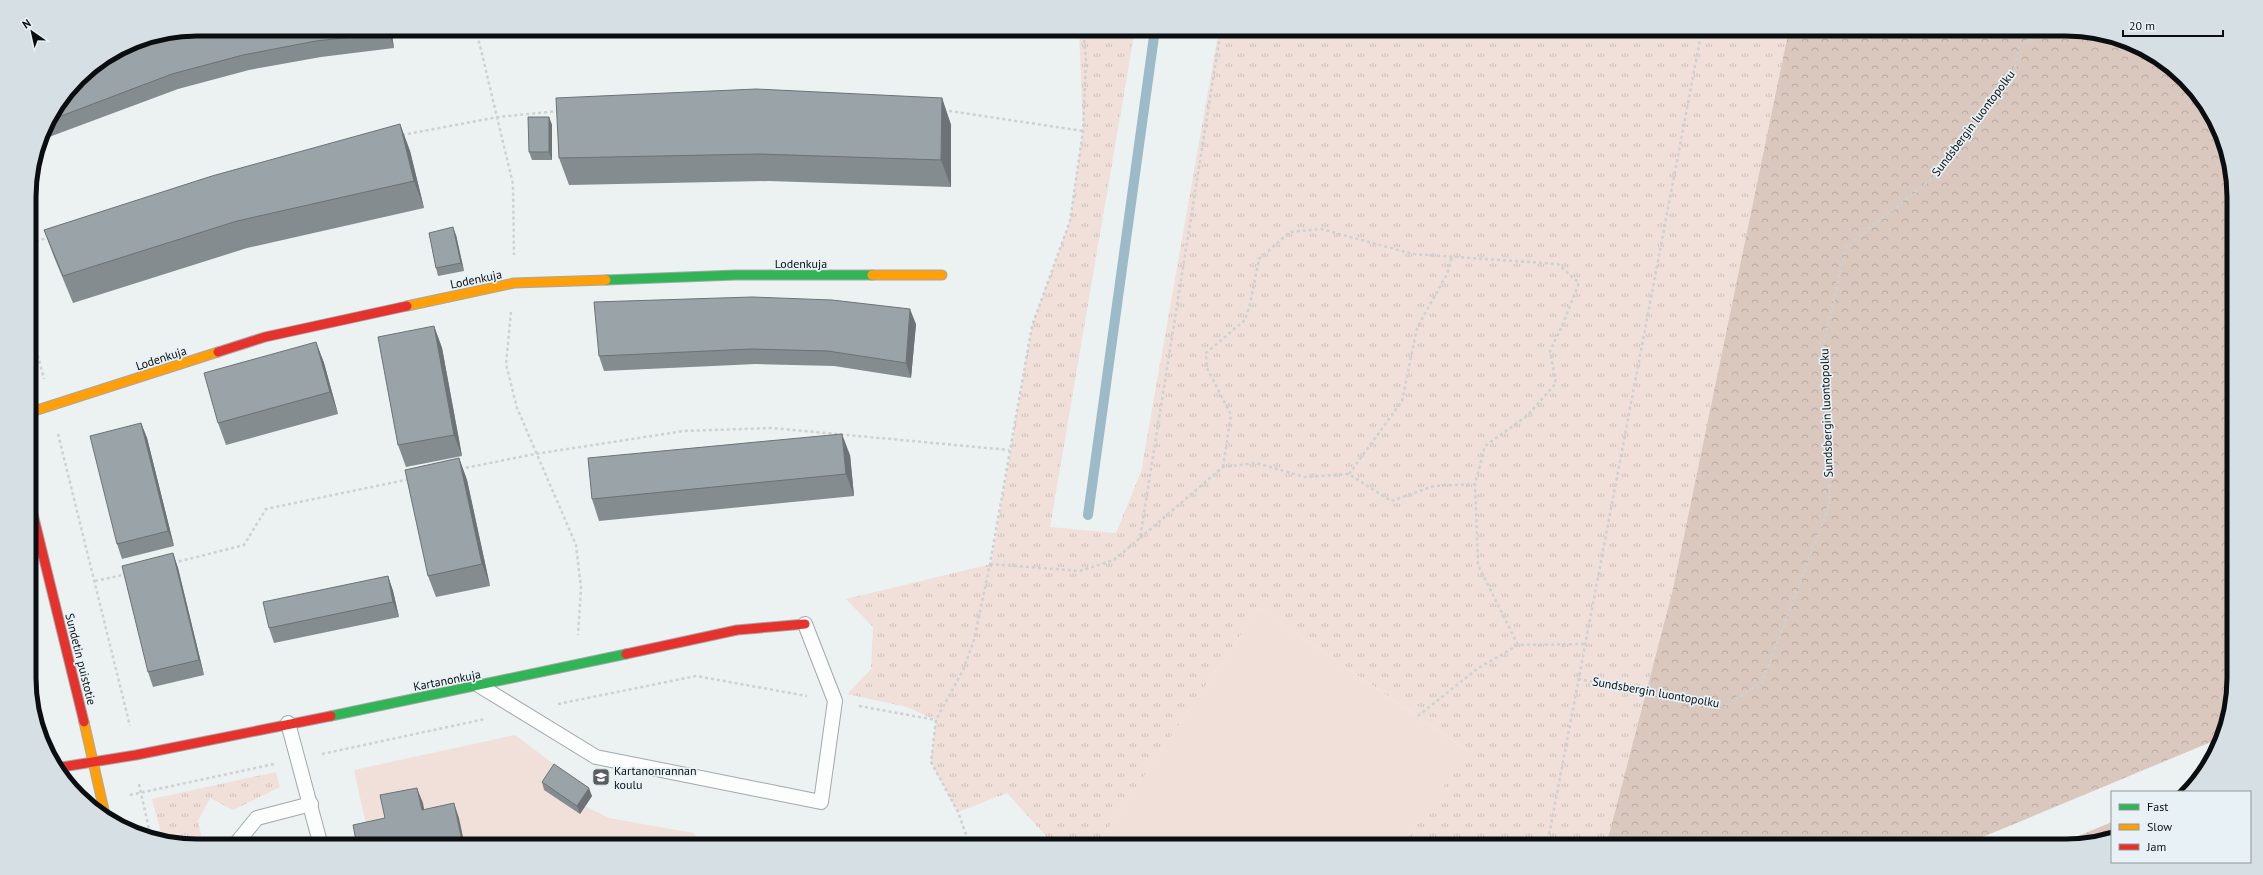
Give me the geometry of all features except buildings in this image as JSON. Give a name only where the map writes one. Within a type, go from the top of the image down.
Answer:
[{"type":"street","name":"Lodenkuja","points":[[36,410],[265,337],[514,283],[736,275],[942,275]]},
{"type":"street","name":"Sundetin puistotie","points":[[36,526],[94,762],[104,810]]},
{"type":"street","name":"Kartanonkuja","points":[[62,767],[136,755],[288,723],[480,686],[737,630],[805,624]]},
{"type":"lane","points":[[480,686],[596,757],[821,802],[835,702],[805,624]]},
{"type":"lane","points":[[288,723],[319,839]]},
{"type":"lane","points":[[240,839],[257,818],[311,804]]},
{"type":"path","points":[[478,36],[513,184],[514,283],[506,364],[517,408],[535,454],[576,546],[581,588],[573,701]]},
{"type":"path","points":[[968,839],[958,812],[931,762],[936,720],[963,670],[974,640],[990,564],[1032,326],[1070,221],[1083,131],[1086,59],[1084,36]]},
{"type":"path","points":[[1140,538],[1220,36]]},
{"type":"path","points":[[1548,839],[1701,36]]},
{"type":"path","name":"Sundsbergin luontopolku","points":[[1578,679],[1723,706],[1762,683],[1830,503],[1823,345],[1846,247],[1939,173],[2014,73],[2019,45],[2036,36]]},
{"type":"path","points":[[935,109],[1083,131]]},
{"type":"path","points":[[398,136],[498,117],[560,111]]},
{"type":"path","points":[[1223,467],[1231,415],[1207,368],[1206,353],[1245,320],[1250,304],[1259,259],[1290,232],[1321,229],[1413,254],[1558,264],[1579,283],[1562,326],[1550,351],[1556,383],[1528,415],[1485,446],[1475,484],[1478,565],[1518,645]]},
{"type":"path","points":[[36,241],[52,236]]},
{"type":"path","points":[[1349,474],[1402,401],[1417,328],[1447,274],[1452,257]]},
{"type":"path","points":[[36,349],[95,581],[136,755],[140,793],[149,832]]},
{"type":"path","points":[[458,470],[535,454],[684,431],[772,428],[1009,450]]},
{"type":"path","points":[[990,564],[1080,571],[1114,560],[1223,467],[1256,463],[1305,477],[1349,474],[1391,501],[1434,486],[1475,484]]},
{"type":"path","points":[[170,563],[244,545],[266,509],[412,479]]},
{"type":"path","points":[[95,581],[132,572]]},
{"type":"path","points":[[1418,716],[1477,669],[1518,645],[1585,644]]},
{"type":"path","points":[[37,697],[43,724]]},
{"type":"green space","points":[[1079,36],[1134,36],[1050,527],[1116,533],[1141,472],[1218,36],[1788,36],[1673,589],[1608,839],[1407,839],[1467,750],[1259,608],[1101,839],[1049,839],[1007,793],[958,812],[931,762],[936,720],[907,707],[847,694],[871,669],[873,627],[846,599],[991,564],[1032,326],[1070,221],[1083,131]]},
{"type":"green space","points":[[1788,36],[2087,37],[2108,41],[2128,48],[2156,63],[2180,83],[2200,107],[2215,135],[2222,155],[2227,186],[2227,689],[2222,720],[2215,740],[1978,839],[1608,839],[1673,589]]},
{"type":"green space","points":[[1259,608],[1468,751],[1407,839],[1101,839]]},
{"type":"green space","points":[[515,735],[559,768],[580,814],[585,806],[609,818],[694,833],[697,839],[464,839],[459,818],[427,825],[423,803],[391,833],[369,838],[354,770]]},
{"type":"green space","points":[[276,772],[280,787],[233,810],[210,798],[198,821],[202,839],[186,839],[162,835],[152,799]]},
{"type":"green space","points":[[2111,822],[2111,833],[2087,838],[2071,839]]},
{"type":"waterway","points":[[1088,515],[1154,36]]},
{"type":"traffic: fast","points":[[606,280],[736,275],[872,275]]},
{"type":"traffic: fast","points":[[331,716],[626,654]]},
{"type":"traffic: slow","points":[[872,275],[942,275]]},
{"type":"traffic: slow","points":[[407,306],[514,283],[606,280]]},
{"type":"traffic: slow","points":[[36,410],[218,352]]},
{"type":"traffic: slow","points":[[84,722],[104,810]]},
{"type":"traffic: jam","points":[[218,352],[265,337],[407,306]]},
{"type":"traffic: jam","points":[[36,526],[84,722]]},
{"type":"traffic: jam","points":[[626,654],[737,630],[805,624]]},
{"type":"traffic: jam","points":[[62,767],[136,755],[331,716]]},
{"type":"place","name":"Kartanonrannan koulu","points":[[601,777]]}]
